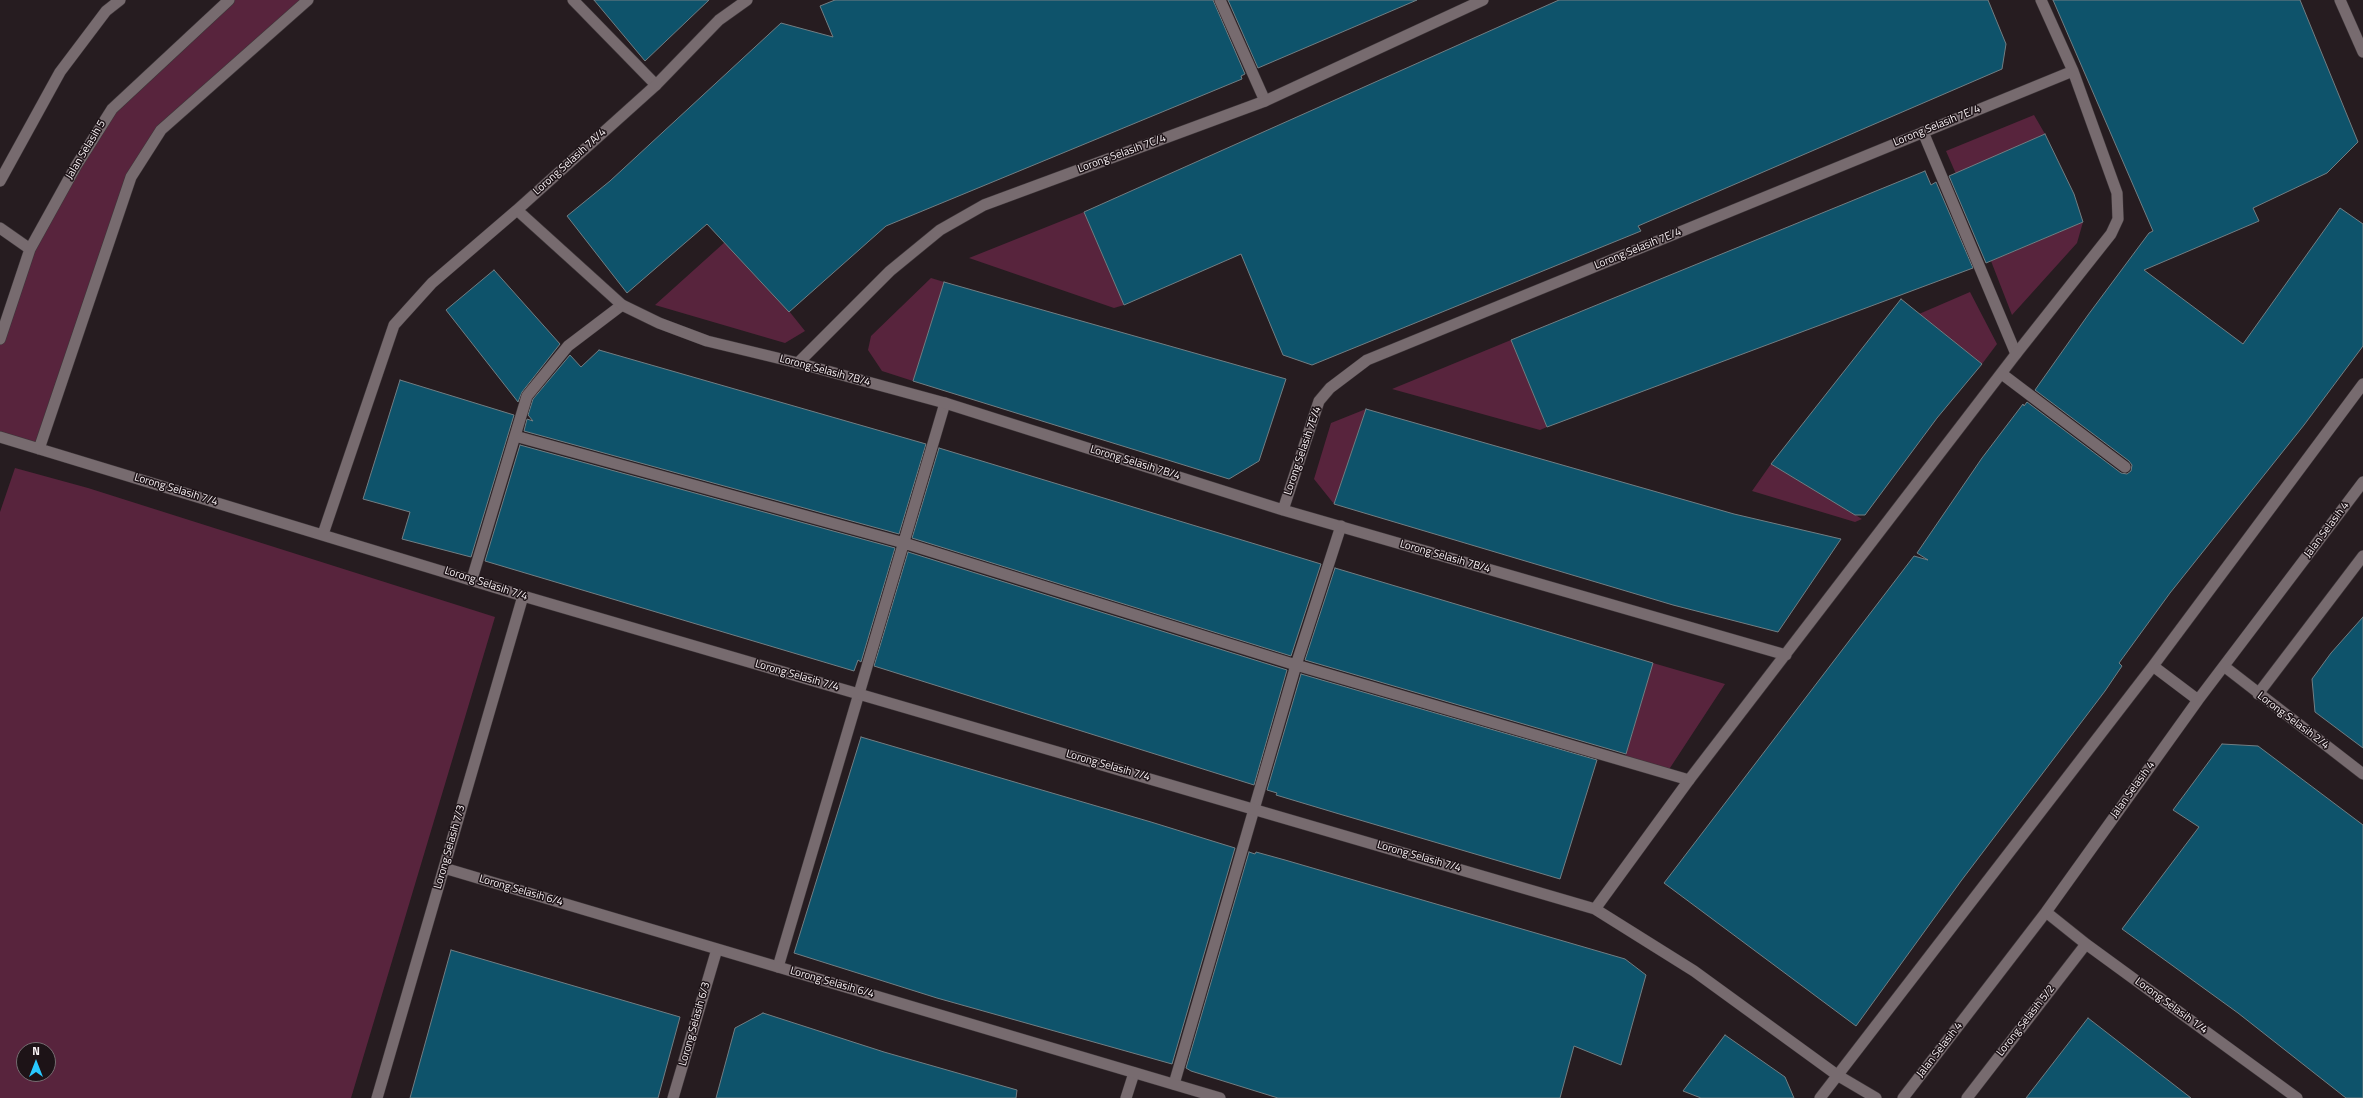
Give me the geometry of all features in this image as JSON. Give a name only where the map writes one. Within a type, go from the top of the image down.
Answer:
[{"type":"street","points":[[0,181],[60,72],[106,11],[120,0]]},
{"type":"street","name":"Jalan Selasih 5","points":[[0,339],[30,249],[76,166],[112,109],[229,0]]},
{"type":"street","points":[[40,449],[130,177],[161,130],[308,0]]},
{"type":"street","points":[[573,0],[656,85]]},
{"type":"street","name":"Lorong Selasih 7A/4","points":[[323,534],[394,325],[432,283],[517,210],[656,85],[719,20],[747,0]]},
{"type":"street","points":[[1220,0],[1265,101]]},
{"type":"street","name":"Lorong Selasih 7C/4","points":[[798,363],[890,271],[940,230],[984,205],[1265,101],[1484,0]]},
{"type":"street","points":[[1595,909],[1689,780],[2016,354],[2111,234],[2118,219],[2117,193],[2073,71],[2041,0]]},
{"type":"street","points":[[2340,0],[2363,52]]},
{"type":"street","name":"Lorong Selasih 7E/4","points":[[1283,510],[1319,401],[1330,388],[1367,360],[2073,71]]},
{"type":"street","points":[[1923,132],[2016,354]]},
{"type":"street","name":"Lorong Selasih 7B/4","points":[[517,210],[622,305],[659,323],[707,341],[798,363],[945,403],[1283,510],[1786,655]]},
{"type":"street","points":[[0,228],[30,249]]},
{"type":"street","points":[[472,579],[528,396],[568,346],[622,305]]},
{"type":"street","points":[[2002,374],[2125,467]]},
{"type":"street","points":[[1820,1098],[2153,666],[2363,384]]},
{"type":"street","points":[[778,967],[861,695],[945,403]]},
{"type":"street","points":[[515,436],[904,543],[1296,665],[1689,780]]},
{"type":"street","name":"Lorong Selasih 7/4","points":[[0,437],[472,579],[523,596],[1595,909],[1694,971],[1837,1075],[1876,1098]]},
{"type":"street","name":"Jalan Selasih 4","points":[[1904,1098],[2046,912],[2198,700],[2363,482]]},
{"type":"street","points":[[1174,1084],[1256,809],[1296,665],[1341,526]]},
{"type":"street","points":[[2258,694],[2363,556]]},
{"type":"street","name":"Lorong Selasih 7/3","points":[[376,1098],[523,596]]},
{"type":"street","points":[[2153,666],[2198,700]]},
{"type":"street","name":"Lorong Selasih 2/4","points":[[2224,667],[2363,774]]},
{"type":"street","name":"Lorong Selasih 6/4","points":[[444,868],[1220,1098]]},
{"type":"street","name":"Lorong Selasih 1/4","points":[[2046,912],[2086,944],[2297,1098]]},
{"type":"street","name":"Lorong Selasih 5/2","points":[[1967,1098],[2086,944]]},
{"type":"street","name":"Lorong Selasih 6/3","points":[[673,1098],[717,949]]},
{"type":"street","points":[[1126,1098],[1134,1073]]},
{"type":"shaded area","points":[[229,0],[308,0],[161,130],[131,177],[39,449],[0,437],[0,339],[30,249],[112,109]]},
{"type":"shaded area","points":[[2034,115],[2045,134],[1956,174],[1946,151]]},
{"type":"shaded area","points":[[1084,212],[1124,305],[1114,308],[969,258]]},
{"type":"shaded area","points":[[2083,222],[2077,243],[2012,315],[1991,261]]},
{"type":"shaded area","points":[[725,242],[789,311],[805,331],[785,343],[655,305]]},
{"type":"shaded area","points":[[931,278],[944,282],[913,381],[882,371],[868,350],[871,336]]},
{"type":"shaded area","points":[[1970,292],[1997,344],[1982,364],[1919,314]]},
{"type":"shaded area","points":[[1511,340],[1547,427],[1540,430],[1392,389]]},
{"type":"shaded area","points":[[1366,409],[1334,504],[1314,479],[1331,423]]},
{"type":"shaded area","points":[[1771,464],[1862,519],[1855,522],[1752,491]]},
{"type":"shaded area","points":[[15,468],[88,488],[495,617],[351,1098],[0,1098],[0,512]]},
{"type":"shaded area","points":[[1653,663],[1725,684],[1668,771],[1625,758]]},
{"type":"building","points":[[594,0],[709,0],[645,61]]},
{"type":"building","points":[[835,0],[1213,0],[1245,74],[1241,76],[1242,79],[886,226],[789,312],[707,224],[627,293],[567,216],[610,181],[781,23],[833,37],[820,6]]},
{"type":"building","points":[[1228,0],[1417,0],[1258,68]]},
{"type":"building","points":[[1559,0],[1988,0],[2006,44],[2002,69],[1638,226],[1641,231],[1312,365],[1283,355],[1241,254],[1124,305],[1084,212]]},
{"type":"building","points":[[2053,0],[2300,0],[2358,142],[2327,173],[2253,208],[2259,221],[2144,270],[2243,344],[2340,208],[2363,224],[2363,346],[2304,425],[2170,593],[2119,663],[2122,666],[2105,691],[1961,881],[1856,1026],[1664,883],[1914,556],[1928,560],[1917,553],[1982,458],[2023,404],[2024,406],[2027,402],[2121,473],[2127,474],[2131,471],[2132,465],[2129,461],[2035,390],[2088,315],[2149,233],[2153,231]]},
{"type":"building","points":[[2045,134],[2074,194],[2083,222],[1986,263],[1949,176]]},
{"type":"building","points":[[1925,171],[1931,185],[1936,182],[1973,268],[1547,427],[1511,340]]},
{"type":"building","points":[[494,270],[560,344],[522,392],[518,402],[446,310]]},
{"type":"building","points":[[944,282],[1286,379],[1259,461],[1229,479],[913,381]]},
{"type":"building","points":[[1901,299],[1982,364],[1937,418],[1865,515],[1855,515],[1771,464]]},
{"type":"building","points":[[599,350],[926,444],[899,534],[524,431],[527,419],[533,421],[528,415],[533,399],[570,355],[581,367]]},
{"type":"building","points":[[400,380],[514,415],[471,557],[402,539],[410,512],[363,499]]},
{"type":"building","points":[[1366,409],[1734,514],[1841,539],[1778,632],[1673,605],[1334,504]]},
{"type":"building","points":[[520,445],[895,548],[861,662],[858,660],[854,671],[485,561]]},
{"type":"building","points":[[939,448],[1321,564],[1291,656],[912,538]]},
{"type":"building","points":[[908,552],[1287,670],[1254,785],[874,666]]},
{"type":"building","points":[[1335,568],[1653,663],[1626,754],[1305,660]]},
{"type":"building","points":[[2363,617],[2363,748],[2315,712],[2312,679],[2331,653]]},
{"type":"building","points":[[1301,674],[1597,760],[1560,879],[1276,795],[1277,793],[1267,790]]},
{"type":"building","points":[[861,737],[1235,848],[1172,1064],[937,998],[794,953]]},
{"type":"building","points":[[2222,744],[2258,746],[2363,825],[2363,1098],[2346,1098],[2238,1013],[2122,929],[2199,827],[2173,810]]},
{"type":"building","points":[[1249,852],[1255,854],[1256,852],[1285,860],[1625,959],[1646,975],[1621,1065],[1574,1046],[1560,1098],[1278,1098],[1191,1071],[1186,1068]]},
{"type":"building","points":[[451,950],[680,1017],[658,1098],[410,1098]]},
{"type":"building","points":[[763,1013],[884,1052],[1017,1090],[1016,1098],[716,1098],[735,1028]]},
{"type":"building","points":[[2088,1018],[2191,1098],[2026,1098]]},
{"type":"building","points":[[1725,1035],[1785,1077],[1794,1098],[1701,1098],[1683,1091]]}]
